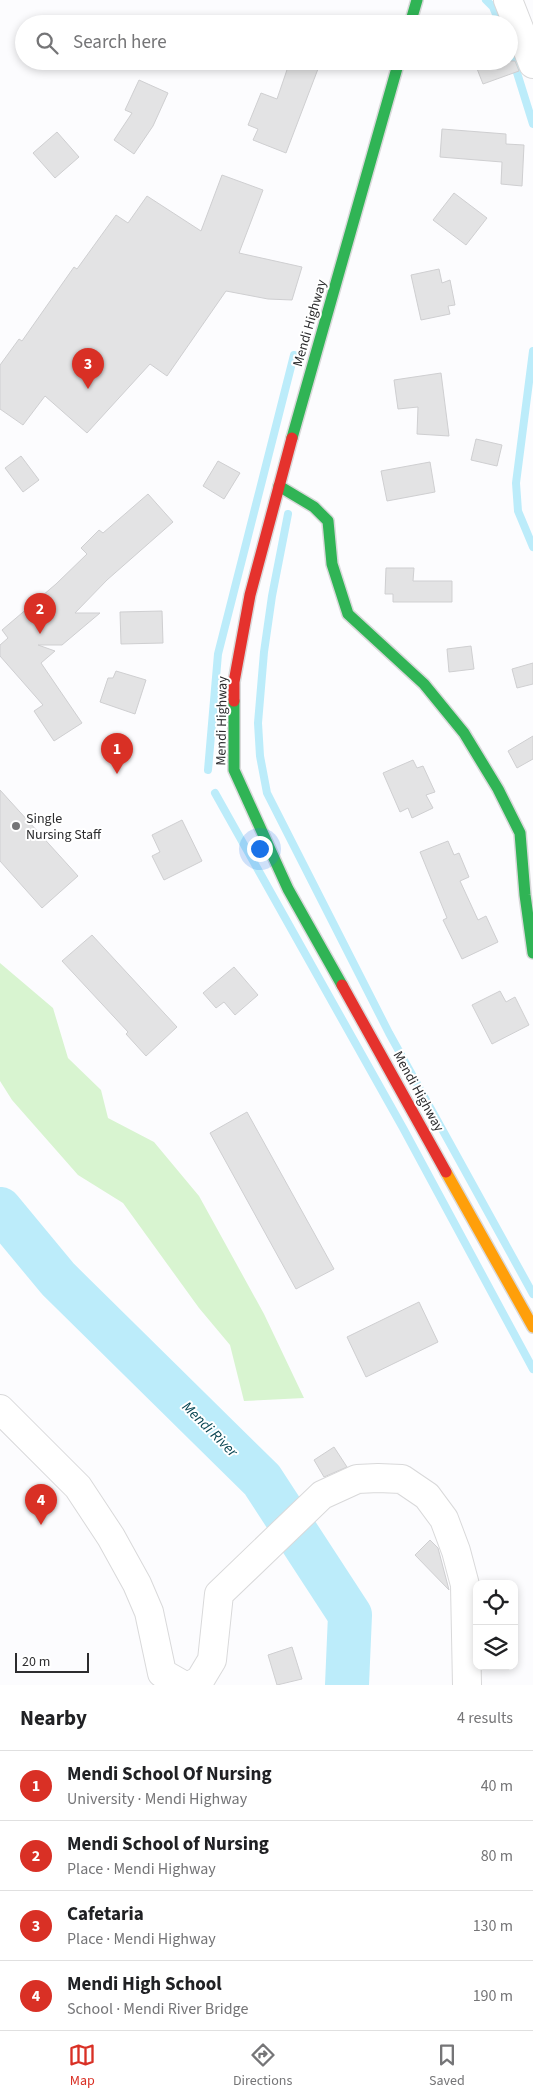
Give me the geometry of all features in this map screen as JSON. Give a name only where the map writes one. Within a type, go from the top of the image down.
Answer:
[{"type":"main road","points":[[413,15],[417,0]]},
{"type":"main road","name":"Mendi Highway","points":[[396,70],[278,486],[250,595],[234,682],[234,770],[288,889],[533,1327]]},
{"type":"main road","points":[[278,486],[314,507],[328,521],[332,564],[348,614],[424,684],[464,733],[498,789],[520,833],[525,895],[533,953]]},
{"type":"street","points":[[508,0],[514,15]]},
{"type":"street","points":[[518,26],[533,64]]},
{"type":"street","points":[[0,1409],[78,1487],[111,1537],[137,1584],[148,1612],[162,1673],[183,1685]]},
{"type":"street","points":[[191,1685],[200,1680],[212,1660],[219,1594],[240,1573],[322,1495],[357,1478],[402,1478],[427,1496],[444,1519],[456,1551],[465,1585],[468,1685]]},
{"type":"green space","points":[[0,963],[53,1008],[68,1058],[101,1090],[108,1118],[154,1142],[199,1196],[264,1314],[304,1398],[244,1401],[230,1345],[199,1308],[123,1203],[78,1175],[12,1100],[0,1081]]},
{"type":"building","points":[[518,68],[519,71],[483,84],[478,70]]},
{"type":"building","points":[[287,70],[318,70],[286,153],[253,140],[258,129],[248,125],[261,93],[277,99]]},
{"type":"building","points":[[139,80],[168,93],[153,126],[134,154],[114,140],[132,113],[125,110]]},
{"type":"building","points":[[442,129],[506,134],[506,144],[524,145],[522,186],[501,184],[502,162],[440,157]]},
{"type":"building","points":[[57,132],[79,157],[55,178],[33,153]]},
{"type":"building","points":[[222,175],[263,190],[239,253],[302,267],[292,300],[268,299],[226,291],[167,376],[150,364],[87,433],[45,396],[23,425],[0,409],[0,365],[19,339],[22,341],[74,267],[77,269],[116,215],[128,223],[147,196],[201,231]]},
{"type":"building","points":[[454,193],[487,218],[466,245],[433,220]]},
{"type":"building","points":[[439,269],[442,283],[450,280],[455,305],[448,306],[450,314],[421,320],[411,275]]},
{"type":"building","points":[[441,373],[449,436],[417,434],[418,407],[398,409],[394,380]]},
{"type":"building","points":[[476,439],[502,445],[497,466],[471,460]]},
{"type":"building","points":[[21,456],[39,480],[23,492],[5,468]]},
{"type":"building","points":[[218,461],[240,473],[224,499],[203,486]]},
{"type":"building","points":[[430,462],[435,492],[387,501],[381,471]]},
{"type":"building","points":[[148,494],[173,522],[107,580],[75,613],[100,613],[62,645],[38,645],[55,651],[41,663],[82,723],[54,741],[34,711],[43,705],[0,656],[0,645],[8,638],[2,630],[56,584],[87,554],[81,548],[99,530],[103,533]]},
{"type":"building","points":[[386,568],[414,568],[413,581],[452,581],[452,602],[393,602],[393,594],[385,594]]},
{"type":"building","points":[[162,611],[163,643],[121,644],[120,612]]},
{"type":"building","points":[[471,646],[474,669],[449,672],[447,649]]},
{"type":"building","points":[[533,663],[533,684],[517,688],[512,669]]},
{"type":"building","points":[[116,671],[146,680],[135,714],[100,702],[108,678],[113,678]]},
{"type":"building","points":[[533,736],[533,759],[517,768],[508,751]]},
{"type":"building","points":[[413,760],[417,768],[423,766],[435,792],[426,795],[433,808],[412,818],[408,808],[400,812],[383,773]]},
{"type":"building","name":"Single Nursing Staff","points":[[0,790],[78,876],[42,908],[0,861]]},
{"type":"building","points":[[182,820],[202,861],[164,880],[152,856],[160,852],[152,835]]},
{"type":"building","points":[[448,841],[454,855],[459,853],[469,877],[460,881],[478,920],[486,916],[498,942],[462,959],[443,920],[447,918],[420,852]]},
{"type":"building","points":[[92,935],[177,1027],[146,1056],[126,1034],[128,1032],[62,961]]},
{"type":"building","points":[[234,967],[258,995],[235,1015],[224,1002],[216,1008],[203,993]]},
{"type":"building","points":[[500,991],[506,1002],[515,997],[529,1025],[492,1044],[472,1005]]},
{"type":"building","points":[[247,1112],[334,1269],[296,1289],[210,1133]]},
{"type":"building","points":[[419,1302],[438,1342],[366,1377],[347,1337]]},
{"type":"building","points":[[334,1447],[347,1467],[324,1477],[314,1460]]},
{"type":"building","points":[[430,1540],[438,1548],[449,1590],[415,1555]]},
{"type":"building","points":[[292,1647],[302,1679],[277,1685],[268,1655]]},
{"type":"waterway","points":[[486,0],[493,7],[496,15]]},
{"type":"waterway","points":[[516,70],[533,124]]},
{"type":"waterway","points":[[533,351],[516,483],[518,511],[533,547]]},
{"type":"waterway","points":[[208,770],[218,654],[294,355]]},
{"type":"waterway","points":[[288,514],[272,596],[264,652],[258,723],[260,756],[267,793],[389,1033],[533,1294]]},
{"type":"waterway","points":[[215,793],[403,1128],[533,1369]]},
{"type":"waterway","name":"Mendi River","points":[[0,1209],[58,1279],[262,1480],[350,1615],[347,1685]]},
{"type":"traffic: fast","points":[[413,15],[417,0]]},
{"type":"traffic: fast","points":[[292,438],[396,70]]},
{"type":"traffic: fast","points":[[279,486],[314,507],[328,521],[332,564],[348,614],[424,684],[464,733],[498,789],[520,833],[525,895],[533,953]]},
{"type":"traffic: fast","points":[[234,701],[234,770],[288,889],[342,985]]},
{"type":"traffic: slow","points":[[446,1172],[533,1327]]},
{"type":"traffic: jam","points":[[234,701],[234,682],[250,595],[292,438]]},
{"type":"traffic: jam","points":[[342,985],[446,1172]]},
{"type":"place","name":"Cafetaria","points":[[88,389]]},
{"type":"place","name":"Mendi School of Nursing","points":[[40,634]]},
{"type":"place","name":"Mendi School Of Nursing","points":[[117,774]]},
{"type":"place","name":"Single Nursing Staff","points":[[16,826]]},
{"type":"place","name":"Mendi High School","points":[[41,1525]]}]
